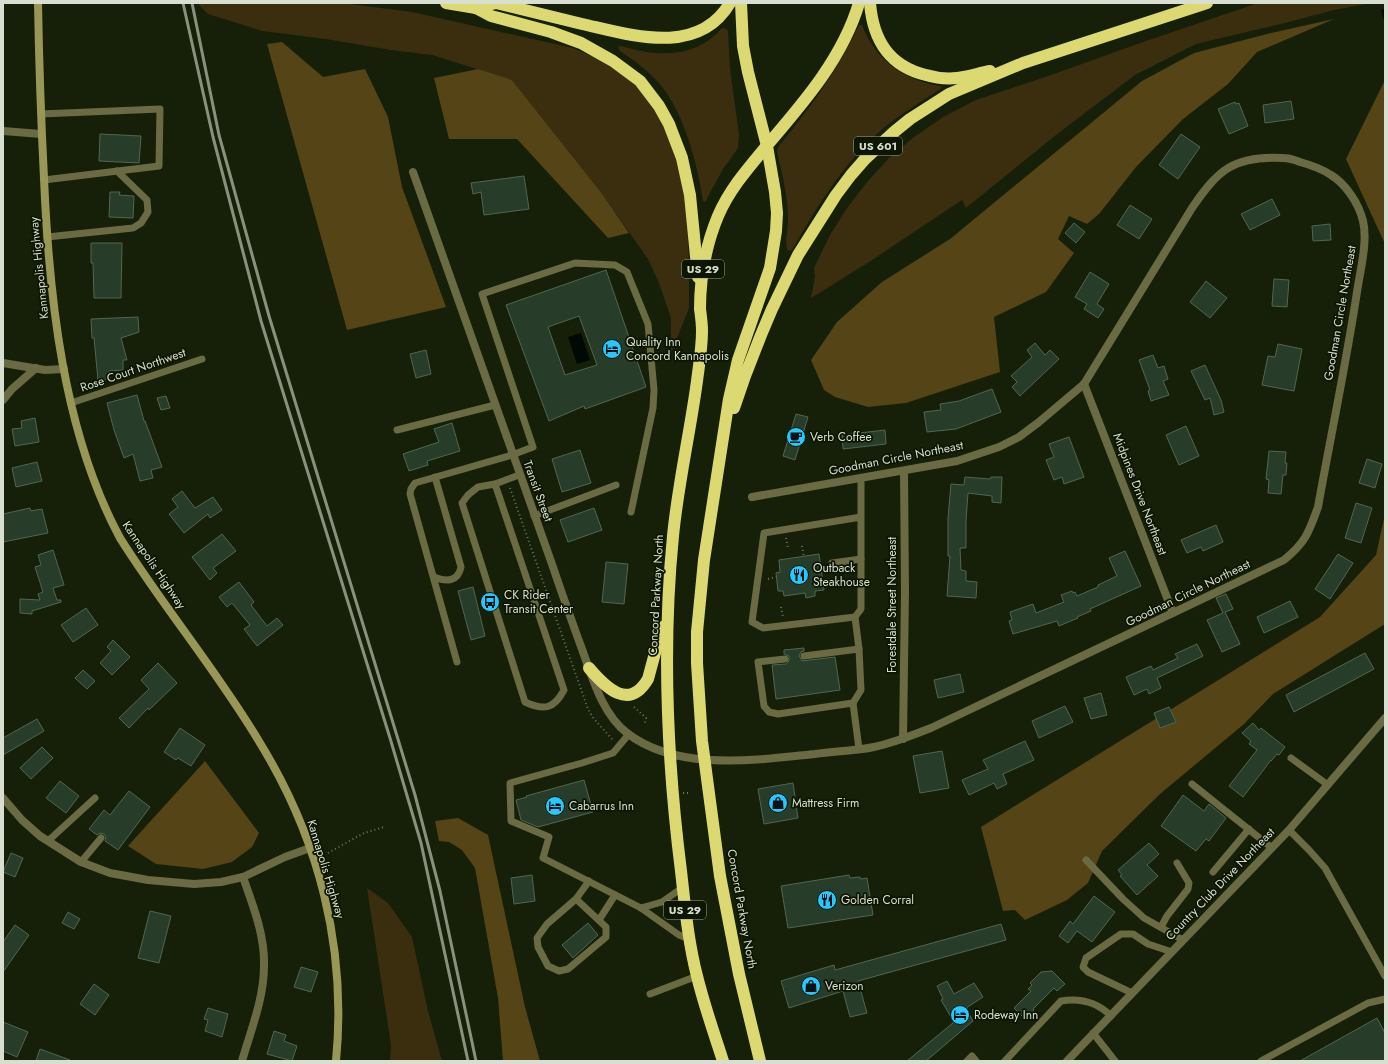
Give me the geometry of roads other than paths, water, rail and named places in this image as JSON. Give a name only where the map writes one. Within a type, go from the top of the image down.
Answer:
[{"type":"highway","points":[[446,3],[476,8],[491,16],[551,32],[581,43],[600,52],[640,81],[659,106],[669,124],[682,158],[690,202],[700,307]]},
{"type":"highway","points":[[476,8],[496,3],[623,34],[672,38],[696,32],[715,21],[730,3]]},
{"type":"highway","name":"Concord Parkway North","points":[[741,3],[743,46],[748,72],[767,146],[775,192],[777,214],[774,246],[767,276],[735,372],[718,467],[704,560],[697,632],[699,696],[704,760],[720,876],[732,943],[760,1061]]},
{"type":"highway","name":"Concord Parkway North","points":[[723,1061],[697,976],[682,888],[672,790],[666,650],[673,534],[696,392],[701,350],[701,286],[706,255],[719,215],[726,200],[739,180],[825,72],[844,41],[860,3]]},
{"type":"highway","points":[[870,3],[874,26],[883,48],[894,60],[909,70],[933,77],[956,78],[1023,63]]},
{"type":"highway","name":"US 601","points":[[718,467],[742,383],[772,308],[798,255],[836,195],[865,159],[894,132],[949,94],[1023,63],[1207,3]]},
{"type":"highway","points":[[589,668],[601,682],[613,691],[624,695],[638,691],[644,686],[648,679],[669,600]]},
{"type":"main road","name":"Kannapolis Highway","points":[[38,3],[41,134],[51,280],[64,369],[84,454],[100,497],[113,525],[131,555],[261,743],[280,778],[296,813],[310,848],[323,892],[338,969],[339,1004],[336,1061]]},
{"type":"street","points":[[3,131],[41,134]]},
{"type":"street","name":"Goodman Circle Northeast","points":[[704,760],[777,758],[875,747],[903,739],[931,728],[1284,560],[1298,549],[1308,534],[1318,507],[1352,323],[1365,237],[1363,221],[1358,206],[1349,192],[1338,180],[1331,174],[1311,165],[1286,158],[1266,157],[1251,159],[1230,166],[1218,175],[1192,208],[1084,384],[1040,422],[1019,437],[999,447],[957,461],[752,497]]},
{"type":"street","name":"Transit Street","points":[[413,172],[519,475],[597,690],[610,716],[628,734],[649,746],[670,754],[704,760]]},
{"type":"street","points":[[3,363],[45,370],[64,369]]},
{"type":"street","points":[[3,400],[36,368]]},
{"type":"street","name":"Midpines Drive Northeast","points":[[1084,384],[1173,613]]},
{"type":"street","name":"Forestdale Street Northeast","points":[[903,739],[905,592],[904,471]]},
{"type":"street","name":"Country Club Drive Northeast","points":[[1067,1061],[1289,830],[1385,718]]},
{"type":"street","points":[[3,798],[22,820],[40,836],[81,862],[110,873],[148,880],[206,884],[243,877],[285,857],[310,848]]},
{"type":"street","points":[[242,1061],[260,996],[264,966],[262,937],[243,877]]},
{"type":"lane","points":[[41,114],[160,109],[159,166],[44,180]]},
{"type":"lane","points":[[47,238],[133,228],[141,223],[148,212],[147,200],[117,171]]},
{"type":"lane","points":[[457,662],[410,494],[411,489],[415,483],[512,455],[533,447],[482,294],[575,263],[615,265],[627,272],[648,324],[654,390],[653,408],[631,512]]},
{"type":"lane","name":"Rose Court Northwest","points":[[71,403],[202,359]]},
{"type":"lane","points":[[397,430],[495,405]]},
{"type":"lane","points":[[495,484],[564,690],[560,699],[548,707],[535,706],[525,702],[462,503],[468,495],[478,488],[495,484],[519,475]]},
{"type":"lane","points":[[434,577],[441,580],[453,579],[460,574],[461,567],[435,477]]},
{"type":"lane","points":[[859,749],[853,703],[861,690],[859,649],[855,617],[861,609],[861,478]]},
{"type":"lane","points":[[534,516],[616,485]]},
{"type":"lane","points":[[855,617],[762,628],[752,622],[764,533],[861,517]]},
{"type":"lane","points":[[832,563],[861,559]]},
{"type":"lane","points":[[804,656],[859,649]]},
{"type":"lane","points":[[785,659],[758,662],[764,706],[769,712],[778,714],[853,703]]},
{"type":"lane","points":[[628,734],[613,753],[510,783],[511,821],[549,837],[543,858],[641,908],[679,935],[684,937],[689,936]]},
{"type":"lane","points":[[1291,758],[1328,785]]},
{"type":"lane","points":[[1192,784],[1272,848]]},
{"type":"lane","points":[[48,841],[95,798]]},
{"type":"lane","points":[[1213,872],[1249,829]]},
{"type":"lane","points":[[1289,830],[1310,850],[1325,868],[1385,976]]},
{"type":"lane","points":[[81,862],[101,838]]},
{"type":"lane","points":[[1086,860],[1123,899],[1144,918],[1183,940]]},
{"type":"lane","points":[[1161,928],[1167,916],[1188,889],[1189,883],[1177,863]]},
{"type":"lane","points":[[576,899],[606,927],[606,938],[568,969],[560,971],[548,966],[538,947],[537,938],[547,924],[576,899],[589,881]]},
{"type":"lane","points":[[641,908],[662,902],[682,888]]},
{"type":"lane","points":[[599,920],[615,895]]},
{"type":"lane","points":[[1132,993],[1088,972],[1083,967],[1086,958],[1121,934],[1133,934],[1148,944],[1172,952]]},
{"type":"lane","points":[[650,994],[697,976]]},
{"type":"lane","points":[[1005,1061],[1061,1001],[1072,999],[1092,1003],[1105,1010],[1111,1016]]},
{"type":"lane","points":[[1261,1061],[1368,1003],[1385,999]]},
{"type":"lane","points":[[1094,1033],[1115,1061]]},
{"type":"lane","points":[[967,1061],[972,1056],[976,1061]]},
{"type":"waterway","points":[[1383,11],[1385,18]]},
{"type":"railway","points":[[183,3],[213,137],[261,321],[421,843],[468,1061]]},
{"type":"railway","points":[[192,3],[219,135],[269,316],[415,795],[440,891],[476,1061]]},
{"type":"place","name":"Quality Inn Concord Kannapolis","points":[[612,349]]},
{"type":"place","name":"Verb Coffee","points":[[796,437]]},
{"type":"place","name":"Outback Steakhouse","points":[[799,575]]},
{"type":"place","name":"CK Rider Transit Center","points":[[490,602]]},
{"type":"place","name":"Mattress Firm","points":[[778,803]]},
{"type":"place","name":"Cabarrus Inn","points":[[555,806]]},
{"type":"place","name":"Golden Corral","points":[[827,900]]},
{"type":"place","name":"Verizon","points":[[811,986]]},
{"type":"place","name":"Rodeway Inn","points":[[960,1015]]}]
